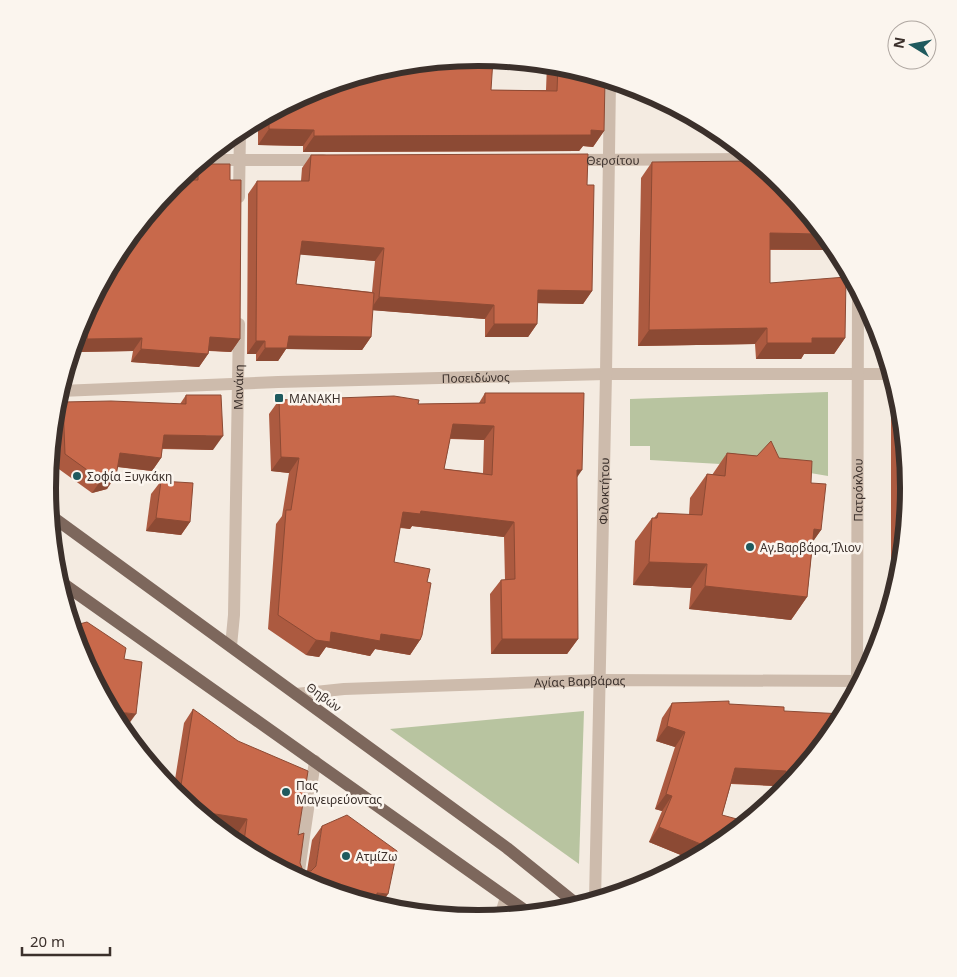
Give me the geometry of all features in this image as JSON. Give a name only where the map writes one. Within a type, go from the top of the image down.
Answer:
[{"type":"main road","name":"Θηβών","points":[[57,520],[507,848],[572,900]]},
{"type":"main road","points":[[68,587],[522,908]]},
{"type":"street","name":"Φιλοκτήτου","points":[[595,894],[610,88]]},
{"type":"street","points":[[239,208],[240,140]]},
{"type":"street","name":"Θερσίτου","points":[[559,160],[742,159]]},
{"type":"street","points":[[214,160],[339,160]]},
{"type":"street","name":"Πατρόκλου","points":[[858,304],[859,671]]},
{"type":"street","name":"Μανάκη","points":[[230,646],[234,615],[239,316]]},
{"type":"street","name":"Ποσειδώνος","points":[[68,391],[606,374],[884,374]]},
{"type":"street","name":"Αγίας Βαρβάρας","points":[[296,694],[344,689],[600,680],[852,684]]},
{"type":"street","points":[[299,870],[315,761]]},
{"type":"street","points":[[502,910],[506,897]]},
{"type":"green space","points":[[828,392],[828,476],[775,467],[650,460],[650,446],[630,446],[630,399]]},
{"type":"green space","points":[[584,711],[579,864],[390,729]]},
{"type":"building","points":[[451,67],[493,67],[491,90],[557,91],[558,74],[605,86],[604,131],[591,130],[591,135],[314,136],[314,130],[269,129],[269,122],[317,98],[369,81],[423,70]]},
{"type":"building","points":[[588,154],[587,185],[594,185],[592,291],[538,290],[537,324],[494,324],[494,305],[379,297],[384,248],[302,241],[296,284],[374,293],[371,337],[289,336],[287,348],[265,348],[265,341],[256,341],[257,181],[309,181],[311,155]]},
{"type":"building","points":[[745,161],[757,171],[796,210],[815,234],[770,233],[770,283],[844,277],[846,281],[845,338],[812,338],[812,343],[767,343],[767,328],[649,330],[652,162]]},
{"type":"building","points":[[209,164],[230,164],[230,180],[241,180],[240,339],[210,337],[208,354],[141,349],[142,338],[87,339],[89,325],[127,254],[161,210],[191,180],[198,180],[198,173]]},
{"type":"building","points":[[485,393],[584,393],[582,470],[577,470],[578,639],[502,639],[501,580],[515,579],[514,522],[421,511],[420,514],[403,512],[394,562],[430,569],[427,582],[431,583],[420,640],[381,634],[380,641],[331,632],[330,642],[316,640],[278,615],[286,510],[291,510],[299,458],[281,457],[279,400],[394,396],[419,400],[418,404],[485,403]],"holes":[[[453,424],[494,426],[492,475],[444,469]]]},
{"type":"building","points":[[186,395],[221,395],[223,436],[164,435],[161,458],[120,453],[116,476],[101,480],[65,454],[63,411],[65,402],[111,401],[186,404]]},
{"type":"building","name":"Αγ.Βαρβάρα,Ίλιον","points":[[771,441],[779,458],[812,461],[811,483],[826,484],[821,530],[814,529],[807,597],[705,586],[707,564],[649,562],[652,518],[657,518],[658,513],[702,515],[707,474],[725,476],[727,453],[757,456]]},
{"type":"building","points":[[161,481],[193,483],[190,522],[156,518]]},
{"type":"building","points":[[87,622],[126,648],[124,659],[142,662],[136,714],[121,712],[88,650],[79,624]]},
{"type":"building","points":[[729,701],[729,704],[784,707],[784,711],[836,714],[813,746],[786,778],[786,771],[735,768],[722,815],[740,820],[704,845],[659,827],[672,796],[666,794],[685,732],[667,726],[672,703]]},
{"type":"building","points":[[193,709],[238,741],[308,771],[298,835],[304,833],[300,863],[303,871],[311,871],[316,866],[322,826],[347,815],[397,851],[388,894],[377,893],[376,898],[369,896],[317,879],[292,867],[244,840],[247,819],[209,813],[181,788]]},
{"type":"place","name":"ΜΑΝΑΚΗ","points":[[279,398]]},
{"type":"place","name":"Σοφία Ξυγκάκη","points":[[77,476]]},
{"type":"place","name":"Αγ.Βαρβάρα,Ίλιον","points":[[750,547]]},
{"type":"place","name":"Πας Μαγειρεύοντας","points":[[286,792]]},
{"type":"place","name":"ΑτμίΖω","points":[[346,856]]}]
